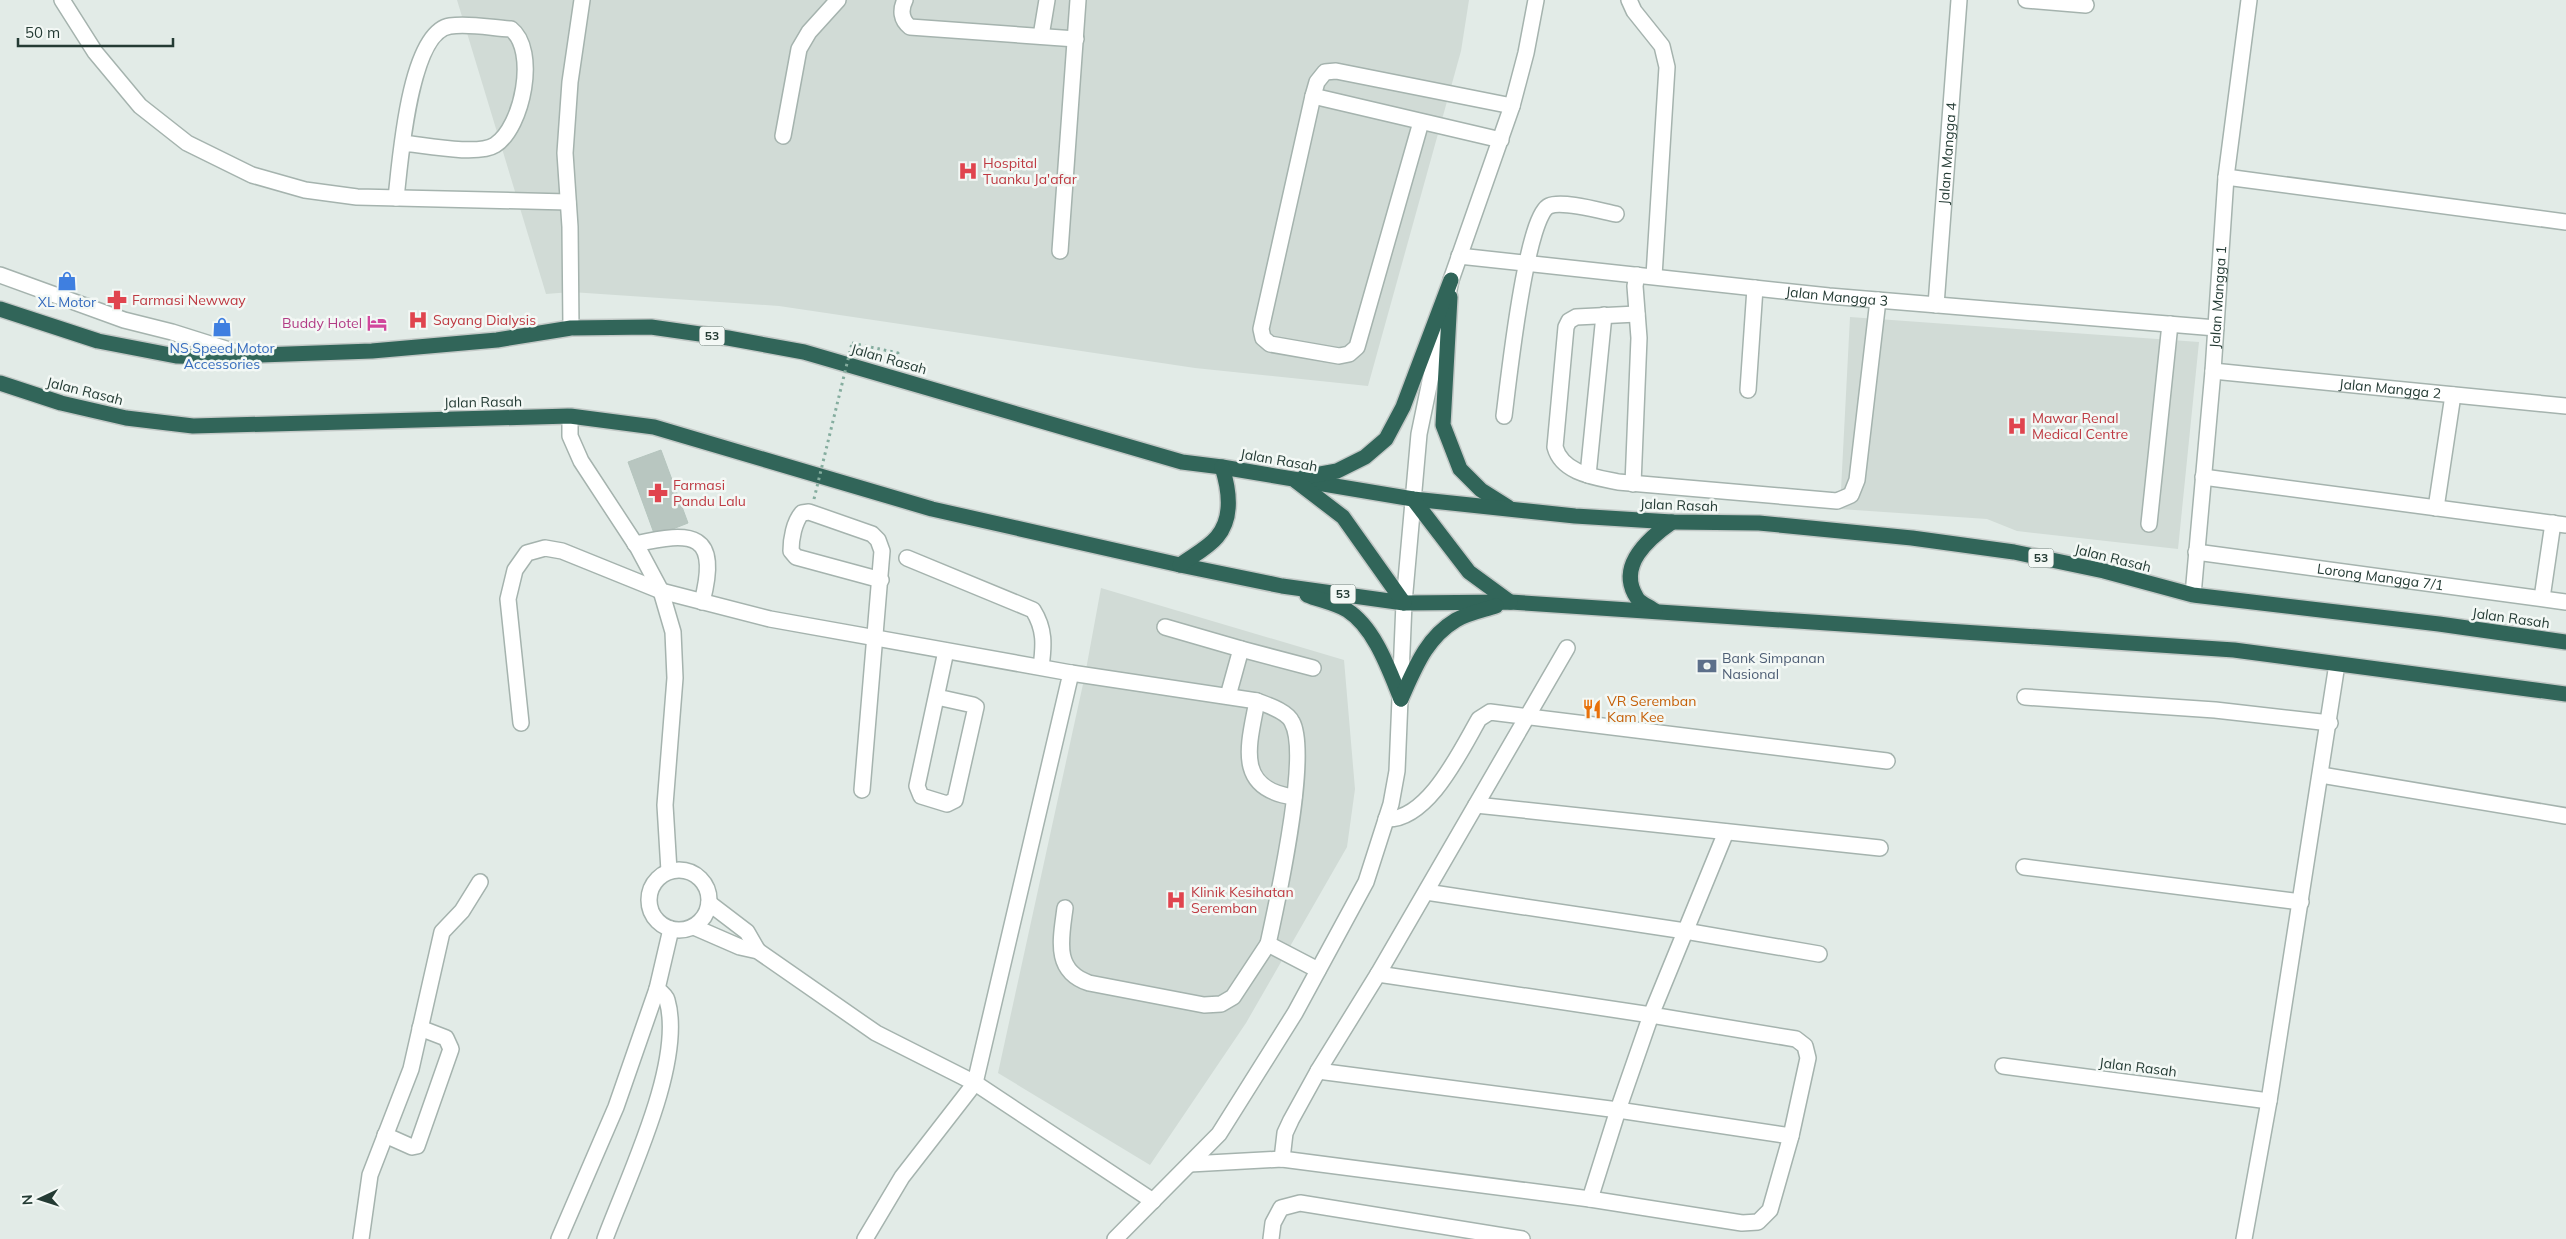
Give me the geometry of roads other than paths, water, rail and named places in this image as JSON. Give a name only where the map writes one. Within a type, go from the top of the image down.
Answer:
[{"type":"highway","points":[[1293,479],[1337,471],[1364,457],[1386,439],[1404,407],[1451,280]]},
{"type":"highway","points":[[1451,280],[1443,425],[1460,469],[1481,490],[1512,509]]},
{"type":"highway","name":"Jalan Rasah","points":[[0,309],[98,341],[176,356],[250,356],[372,351],[497,340],[571,328],[651,327],[728,338],[804,352],[1182,462],[1222,466],[1413,499],[1672,522],[1760,523],[1922,539],[2014,552],[2104,571],[2193,595],[2439,624],[2566,642]]},
{"type":"highway","name":"Jalan Rasah","points":[[0,383],[61,403],[126,418],[193,426],[570,416],[654,427],[932,509],[1282,586],[1404,603],[1510,602],[2234,650],[2566,694]]},
{"type":"highway","points":[[1180,565],[1217,537],[1226,521],[1229,502],[1228,486],[1222,466]]},
{"type":"highway","points":[[1293,479],[1343,517],[1404,603]]},
{"type":"highway","points":[[1413,499],[1469,572],[1510,602]]},
{"type":"highway","points":[[1656,612],[1637,599],[1632,588],[1631,574],[1634,561],[1641,547],[1672,522]]},
{"type":"highway","points":[[1282,586],[1347,611],[1368,632],[1380,650],[1402,699]]},
{"type":"highway","points":[[1402,699],[1418,662],[1434,635],[1457,619],[1510,602]]},
{"type":"street","points":[[62,0],[95,52],[140,106],[187,143],[252,175],[305,190],[357,196],[568,202]]},
{"type":"street","points":[[571,328],[565,152],[569,100],[582,0]]},
{"type":"street","points":[[783,136],[799,48],[809,32],[838,0]]},
{"type":"street","points":[[906,0],[902,14],[905,23],[910,27],[1076,39]]},
{"type":"street","points":[[1041,36],[1047,0]]},
{"type":"street","points":[[1060,251],[1078,0]]},
{"type":"street","points":[[1115,1239],[1219,1134],[1295,1013],[1366,882],[1386,819],[1396,771],[1402,699],[1404,603],[1419,434],[1451,280],[1512,106],[1526,53],[1536,0]]},
{"type":"street","points":[[1629,0],[1634,11],[1662,46],[1667,67],[1654,276]]},
{"type":"street","name":"Jalan Mangga 4","points":[[1936,305],[1959,0]]},
{"type":"street","points":[[2026,0],[2086,5]]},
{"type":"street","name":"Jalan Mangga 1","points":[[2193,595],[2213,371],[2226,177],[2249,0]]},
{"type":"street","points":[[396,198],[403,143],[412,83],[421,59],[433,37],[449,26],[511,29],[519,36],[523,46],[525,68],[518,111],[504,136],[495,145],[475,149],[403,143]]},
{"type":"street","points":[[1421,122],[1357,347],[1350,354],[1339,356],[1270,344],[1263,338],[1261,329],[1313,96],[1317,82],[1324,72],[1336,71],[1512,106]]},
{"type":"street","points":[[1313,96],[1500,140]]},
{"type":"street","points":[[2226,177],[2566,222]]},
{"type":"street","points":[[1504,416],[1526,263],[1541,212],[1548,206],[1558,204],[1616,214]]},
{"type":"street","name":"Jalan Mangga 3","points":[[1459,256],[1878,300],[2216,328]]},
{"type":"street","points":[[0,274],[124,320],[172,332],[250,356]]},
{"type":"street","points":[[1633,484],[1639,338],[1635,286],[1637,275]]},
{"type":"street","points":[[1748,390],[1756,288]]},
{"type":"street","points":[[1637,314],[1576,317],[1569,321],[1566,327],[1555,447],[1558,457],[1564,465],[1588,475],[1633,484],[1837,501],[1851,495],[1857,480],[1878,300]]},
{"type":"street","points":[[1588,475],[1604,316]]},
{"type":"street","points":[[2148,524],[2170,324]]},
{"type":"street","name":"Jalan Mangga 2","points":[[2213,371],[2566,406]]},
{"type":"street","points":[[2436,508],[2453,395]]},
{"type":"street","points":[[570,416],[570,436],[581,462],[635,544],[661,591],[673,632],[675,678],[665,805],[669,871]]},
{"type":"street","points":[[2203,477],[2560,524],[2542,598]]},
{"type":"street","points":[[862,790],[881,580],[882,551],[878,540],[872,534],[809,512],[802,513],[798,518],[791,544],[791,551],[796,557],[881,580]]},
{"type":"street","points":[[635,544],[670,536],[694,539],[702,546],[707,559],[707,583],[702,602]]},
{"type":"street","points":[[521,723],[508,599],[515,570],[527,552],[546,548],[562,551],[661,591],[770,619],[1071,673],[1256,701],[1275,708],[1292,720],[1298,742],[1294,796],[1286,854],[1268,944],[1233,997],[1221,1004],[1204,1005],[1076,979],[1067,971],[1064,960],[1062,933],[1065,908]]},
{"type":"street","name":"Lorong Mangga 7/1","points":[[2196,552],[2566,602]]},
{"type":"street","points":[[907,558],[1034,610],[1041,622],[1044,637],[1041,667]]},
{"type":"street","points":[[1165,627],[1314,668]]},
{"type":"street","points":[[1282,1159],[1285,1133],[1318,1071],[1378,974],[1567,648]]},
{"type":"street","points":[[1228,696],[1240,649]]},
{"type":"street","points":[[937,697],[976,707],[955,800],[947,804],[921,796],[917,792],[946,651]]},
{"type":"street","points":[[2244,1239],[2269,1101],[2330,723],[2337,664]]},
{"type":"street","points":[[865,1239],[902,1177],[975,1084],[1071,673]]},
{"type":"street","points":[[2025,697],[2215,710],[2330,723]]},
{"type":"street","points":[[1256,701],[1249,745],[1249,760],[1255,776],[1264,788],[1276,794],[1294,796]]},
{"type":"street","points":[[1386,819],[1392,819],[1405,814],[1436,792],[1484,715],[1497,712],[1887,761]]},
{"type":"street","points":[[2321,775],[2566,816]]},
{"type":"street","points":[[1476,805],[1880,848]]},
{"type":"street","points":[[1590,1199],[1651,1015],[1726,832]]},
{"type":"street","points":[[2024,867],[2301,902]]},
{"type":"street","points":[[679,869],[698,876],[705,884],[709,902],[707,912],[694,927],[685,930],[671,930],[658,922],[648,904],[653,884],[660,876],[669,871],[679,869]]},
{"type":"street","points":[[361,1239],[370,1175],[411,1068],[442,932],[462,911],[480,882]]},
{"type":"street","points":[[1426,892],[1685,931],[1819,954]]},
{"type":"street","points":[[709,902],[747,932],[758,951]]},
{"type":"street","points":[[694,927],[740,947],[758,951],[876,1033],[975,1084],[1153,1201]]},
{"type":"street","points":[[559,1239],[612,1116],[657,989],[671,930]]},
{"type":"street","points":[[1268,944],[1318,970]]},
{"type":"street","points":[[1190,1164],[1282,1159],[1590,1199],[1742,1223],[1758,1222],[1770,1210],[1791,1136],[1808,1058],[1802,1042],[1796,1039],[1651,1015],[1378,974]]},
{"type":"street","points":[[605,1239],[647,1130],[669,1052],[671,1022],[667,998],[657,989]]},
{"type":"street","points":[[385,1135],[412,1147],[417,1146],[451,1049],[450,1042],[446,1038],[420,1028]]},
{"type":"street","name":"Jalan Rasah","points":[[2003,1066],[2269,1101]]},
{"type":"street","points":[[1318,1071],[1618,1110],[1791,1136]]},
{"type":"street","points":[[1271,1239],[1273,1223],[1281,1208],[1300,1203],[1493,1237],[1522,1239]]},
{"type":"place","name":"Hospital Tuanku Ja'afar","points":[[968,171]]},
{"type":"place","name":"XL Motor","points":[[67,281]]},
{"type":"place","name":"Farmasi Newway","points":[[117,300]]},
{"type":"place","name":"Sayang Dialysis","points":[[418,320]]},
{"type":"place","name":"Buddy Hotel","points":[[377,323]]},
{"type":"place","name":"NS Speed Motor Accessories","points":[[222,327]]},
{"type":"place","name":"Mawar Renal Medical Centre","points":[[2017,426]]},
{"type":"place","name":"Farmasi Pandu Lalu","points":[[658,493]]},
{"type":"place","name":"Bank Simpanan Nasional","points":[[1707,666]]},
{"type":"place","name":"VR Seremban Kam Kee","points":[[1592,709]]},
{"type":"place","name":"Klinik Kesihatan Seremban","points":[[1176,900]]}]
